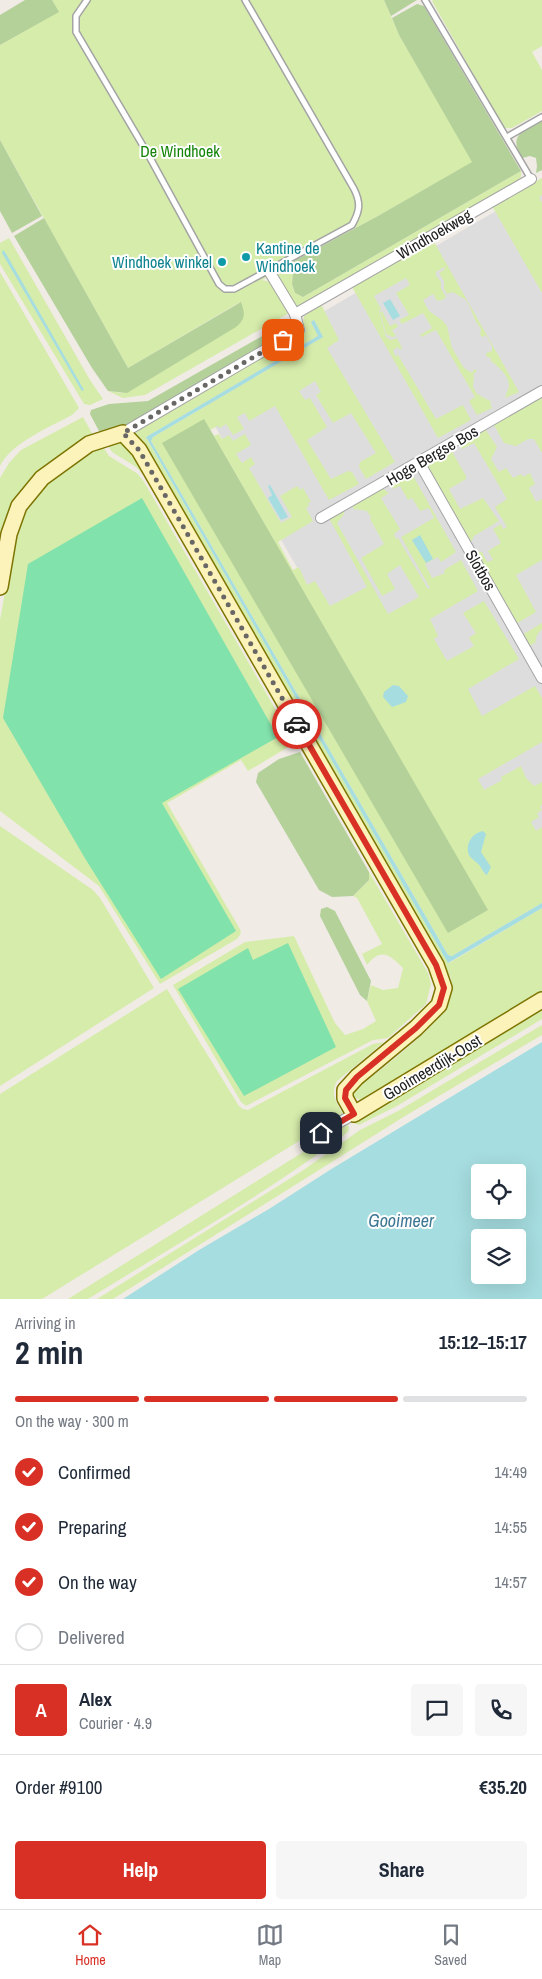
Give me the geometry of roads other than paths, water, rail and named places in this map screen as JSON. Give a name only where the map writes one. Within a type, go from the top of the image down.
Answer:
[{"type":"street","name":"Windhoekweg","points":[[295,314],[531,179]]},
{"type":"street","points":[[0,587],[9,534],[19,506],[42,478],[89,444],[123,433],[299,330],[295,314],[269,271]]},
{"type":"street","name":"Hoge Bergse Bos","points":[[321,518],[542,391]]},
{"type":"street","points":[[123,433],[139,450],[436,965],[444,988],[439,1005],[416,1028],[357,1077],[346,1090],[345,1098],[354,1114]]},
{"type":"street","name":"Slotbos","points":[[419,462],[542,678]]},
{"type":"street","name":"Gooimeerdijk-Oost","points":[[321,1133],[542,1000]]},
{"type":"lane","points":[[87,0],[76,16],[76,32],[158,172],[219,284],[225,289],[234,289],[352,225],[358,216],[360,206],[354,189],[245,0]]},
{"type":"lane","name":"Windhoekweg","points":[[425,0],[531,179]]},
{"type":"lane","points":[[507,138],[542,117]]},
{"type":"water","points":[[3,250],[84,390],[82,391],[80,388],[2,253]]},
{"type":"water","points":[[390,299],[400,316],[393,320],[383,303]]},
{"type":"water","points":[[314,320],[323,337],[153,437],[151,441],[448,955],[452,956],[542,903],[542,908],[448,963],[146,437],[318,336],[311,322]]},
{"type":"water","points":[[270,485],[288,517],[281,520],[268,498],[272,495],[268,486]]},
{"type":"water","points":[[420,535],[433,559],[426,563],[412,540]]},
{"type":"water","points":[[393,685],[399,686],[408,696],[406,702],[392,707],[383,697],[384,692]]},
{"type":"water","points":[[483,831],[486,834],[481,852],[491,867],[487,875],[470,857],[468,851],[470,840],[476,834]]},
{"type":"water","name":"Gooimeer","points":[[542,1042],[542,1299],[123,1299],[199,1250],[269,1209],[333,1168]]},
{"type":"place","name":"Kantine de Windhoek","points":[[246,257]]},
{"type":"place","name":"Windhoek winkel","points":[[222,262]]},
{"type":"park label","name":"De Windhoek","points":[[180,151]]}]
